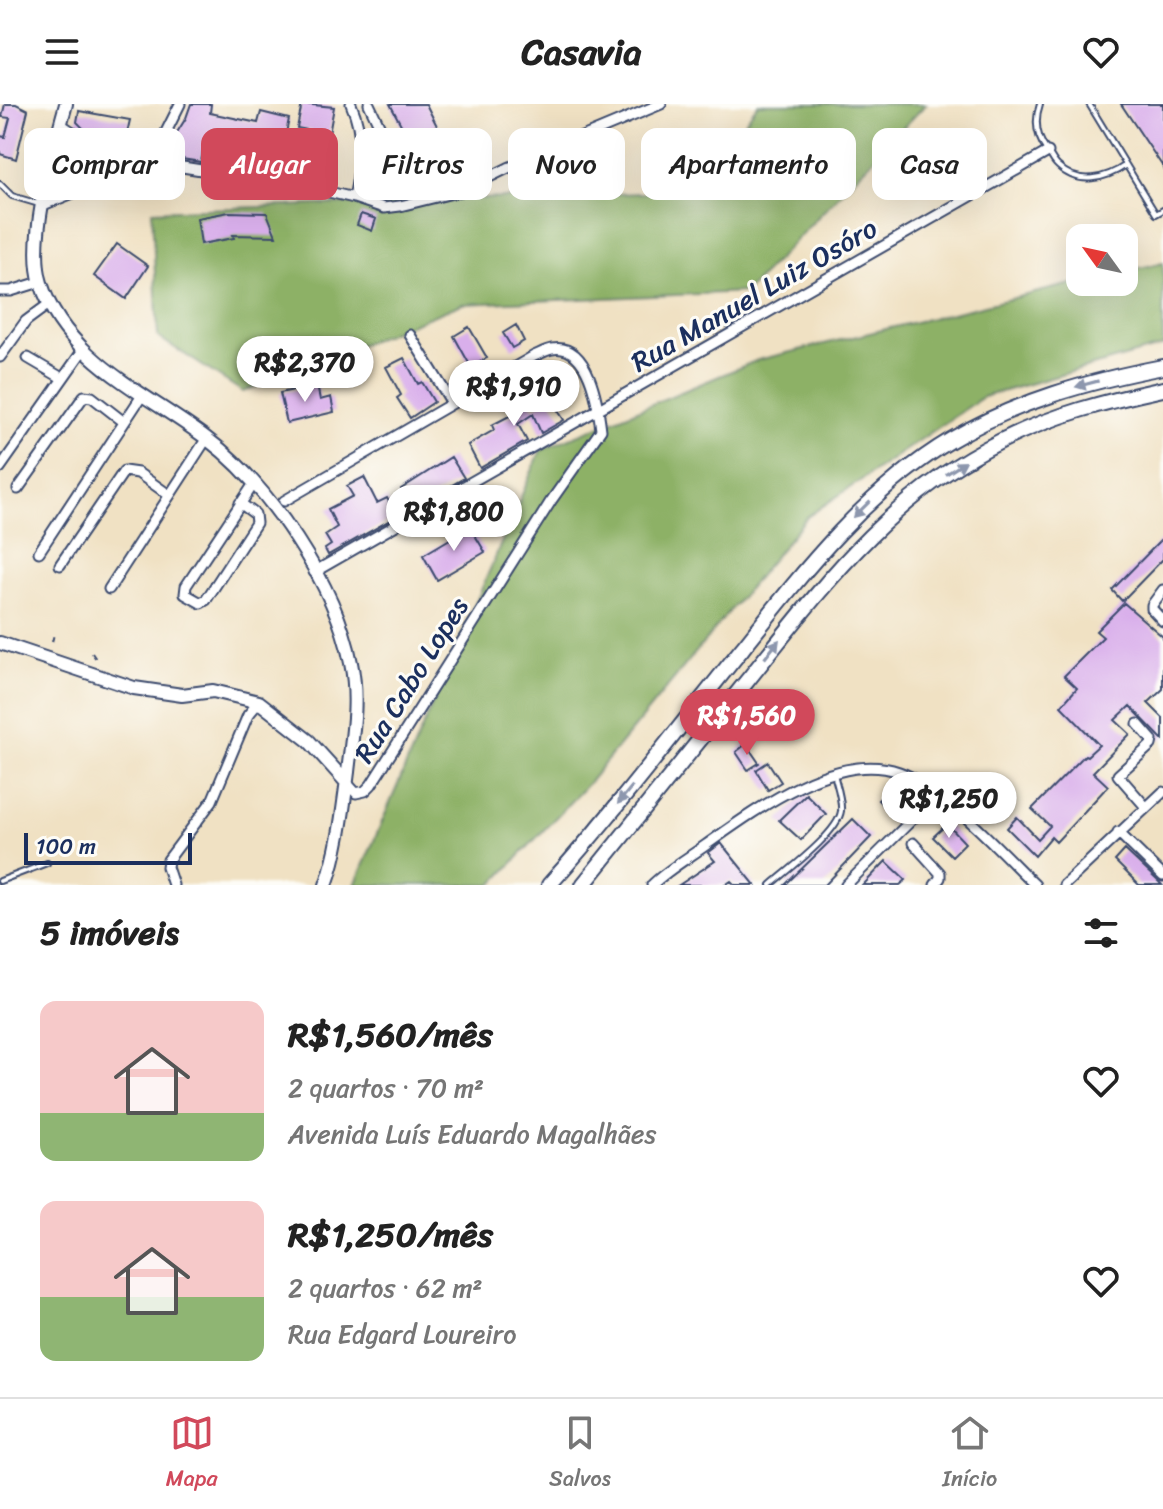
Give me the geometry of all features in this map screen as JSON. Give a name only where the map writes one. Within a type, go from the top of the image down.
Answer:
[{"type":"main road","points":[[59,128],[66,104]]},
{"type":"main road","points":[[44,200],[37,253],[40,282],[59,321],[83,350],[207,438],[255,482],[290,530],[314,572],[342,633],[353,676],[355,714],[339,842],[326,885]]},
{"type":"main road","points":[[549,885],[781,600],[875,496],[950,441],[1018,406],[1057,392],[1163,367]]},
{"type":"main road","points":[[583,885],[813,598],[863,541],[905,504],[951,470],[1000,441],[1090,405],[1163,389]]},
{"type":"main road","points":[[1,644],[46,658],[96,668],[146,691],[182,695],[213,691],[259,702],[309,741],[347,783]]},
{"type":"street","points":[[168,128],[180,104]]},
{"type":"street","points":[[351,104],[359,128]]},
{"type":"street","points":[[369,104],[380,128]]},
{"type":"street","points":[[492,176],[661,104]]},
{"type":"street","name":"Rua Manuel Luiz Osóro","points":[[314,572],[1048,152]]},
{"type":"street","points":[[185,167],[308,187],[354,198]]},
{"type":"street","points":[[43,205],[56,200]]},
{"type":"street","points":[[360,200],[384,208],[426,200]]},
{"type":"street","points":[[0,291],[11,291],[40,282]]},
{"type":"street","points":[[0,357],[26,321],[49,304]]},
{"type":"street","points":[[410,335],[452,403]]},
{"type":"street","points":[[284,501],[534,356],[553,348],[566,350],[577,357],[587,371],[598,410]]},
{"type":"street","points":[[0,468],[83,350]]},
{"type":"street","points":[[28,358],[62,378]]},
{"type":"street","points":[[39,552],[143,394]]},
{"type":"street","points":[[18,489],[84,396],[92,397],[124,422]]},
{"type":"street","name":"Rua Cabo Lopes","points":[[347,783],[356,793],[365,791],[371,785],[551,501],[601,430],[598,410]]},
{"type":"street","points":[[109,589],[207,438]]},
{"type":"street","points":[[60,565],[124,471],[138,473],[169,495]]},
{"type":"street","points":[[240,503],[255,514],[256,523],[206,600],[201,603],[185,594],[186,586],[240,503],[255,482]]},
{"type":"street","points":[[1163,590],[1152,609],[1163,621]]},
{"type":"street","points":[[173,885],[168,860],[212,801],[248,715],[259,702]]},
{"type":"street","points":[[1138,724],[1152,740],[1151,745],[1118,775],[1145,806]]},
{"type":"street","points":[[652,885],[758,808],[794,788],[834,774],[872,768],[898,771],[919,781],[976,826],[1035,885]]},
{"type":"street","points":[[1064,885],[1163,792]]},
{"type":"street","points":[[846,885],[937,795]]},
{"type":"street","points":[[1118,832],[1163,876]]},
{"type":"street","points":[[913,843],[940,873],[935,885]]},
{"type":"lane","points":[[1040,104],[1036,128],[1040,142],[1057,166],[1071,175],[1095,180],[1113,174],[1126,165]]},
{"type":"lane","points":[[1089,104],[1156,214],[1163,210]]},
{"type":"lane","points":[[61,121],[72,128]]},
{"type":"lane","points":[[0,184],[21,200],[43,205]]},
{"type":"lane","points":[[771,885],[839,819],[841,802],[834,774]]},
{"type":"lane","points":[[0,881],[47,863]]},
{"type":"path","points":[[52,642],[54,634]]},
{"type":"path","points":[[92,653],[96,668]]},
{"type":"green space","points":[[758,104],[926,104],[903,128],[872,128],[872,160],[856,177],[856,128],[741,128]]},
{"type":"green space","points":[[641,193],[641,200],[834,200],[746,292],[462,304],[243,392],[158,337],[152,211],[508,198],[625,200],[625,194]]},
{"type":"green space","points":[[1163,263],[1163,346],[983,397],[807,517],[590,781],[492,885],[355,885],[541,450],[758,360],[1066,285],[1066,296],[1138,296],[1138,268]]},
{"type":"building","points":[[5,104],[16,104],[28,110],[16,159],[0,154],[0,136],[5,137],[10,118],[2,117]]},
{"type":"building","points":[[191,104],[211,104],[210,113],[258,123],[261,112],[289,119],[287,128],[201,128],[201,162],[185,160],[185,128],[180,128]]},
{"type":"building","points":[[302,104],[334,107],[330,128],[297,128]]},
{"type":"building","points":[[390,104],[426,104],[438,128],[403,128]]},
{"type":"building","points":[[1121,104],[1163,104],[1163,167]]},
{"type":"building","points":[[79,111],[130,120],[128,128],[83,128],[77,122]]},
{"type":"building","points":[[229,212],[267,213],[276,236],[233,235],[234,238],[201,244],[197,218]]},
{"type":"building","points":[[361,214],[376,219],[372,231],[357,225]]},
{"type":"building","points":[[117,244],[148,266],[126,299],[94,276]]},
{"type":"building","points":[[516,325],[524,341],[512,348],[503,333]]},
{"type":"building","points":[[469,327],[487,358],[471,367],[454,336]]},
{"type":"building","points":[[404,358],[418,384],[422,382],[434,402],[410,418],[397,398],[401,395],[386,367]]},
{"type":"building","points":[[317,385],[320,400],[331,397],[334,412],[287,423],[280,393]]},
{"type":"building","points":[[523,390],[534,408],[550,398],[564,420],[541,433],[533,414],[518,424],[527,441],[480,468],[468,445],[494,430],[492,425],[517,412],[505,392]]},
{"type":"building","points":[[451,457],[464,478],[412,508],[401,489]]},
{"type":"building","points":[[364,477],[377,503],[387,498],[397,516],[328,555],[325,549],[331,545],[325,535],[337,527],[328,509],[353,496],[347,486]]},
{"type":"building","points":[[470,527],[485,552],[437,580],[423,555]]},
{"type":"building","points":[[1163,538],[1163,559],[1122,601],[1112,590]]},
{"type":"building","points":[[1124,603],[1163,637],[1163,689],[1148,703],[1163,718],[1163,740],[1130,706],[1115,720],[1130,734],[1093,772],[1108,786],[1056,842],[1051,837],[1035,856],[1007,828],[1017,817],[1038,839],[1050,826],[1032,809],[1085,755],[1099,745],[1061,706],[1077,688],[1064,676],[1103,637],[1096,631]]},
{"type":"building","points":[[746,744],[759,763],[748,770],[736,752]]},
{"type":"building","points":[[768,762],[781,782],[768,790],[756,770]]},
{"type":"building","points":[[894,785],[910,802],[894,817],[878,800]]},
{"type":"building","points":[[806,794],[826,814],[801,840],[779,820]]},
{"type":"building","points":[[853,819],[871,837],[825,885],[785,885]]},
{"type":"building","points":[[947,824],[965,843],[952,856],[933,837]]},
{"type":"building","points":[[721,843],[755,885],[735,885],[731,881],[725,885],[679,885],[715,861],[708,853]]},
{"type":"building","points":[[1125,850],[1162,885],[1139,885],[1115,861]]},
{"type":"building","points":[[886,861],[906,880],[900,885],[863,885]]}]
